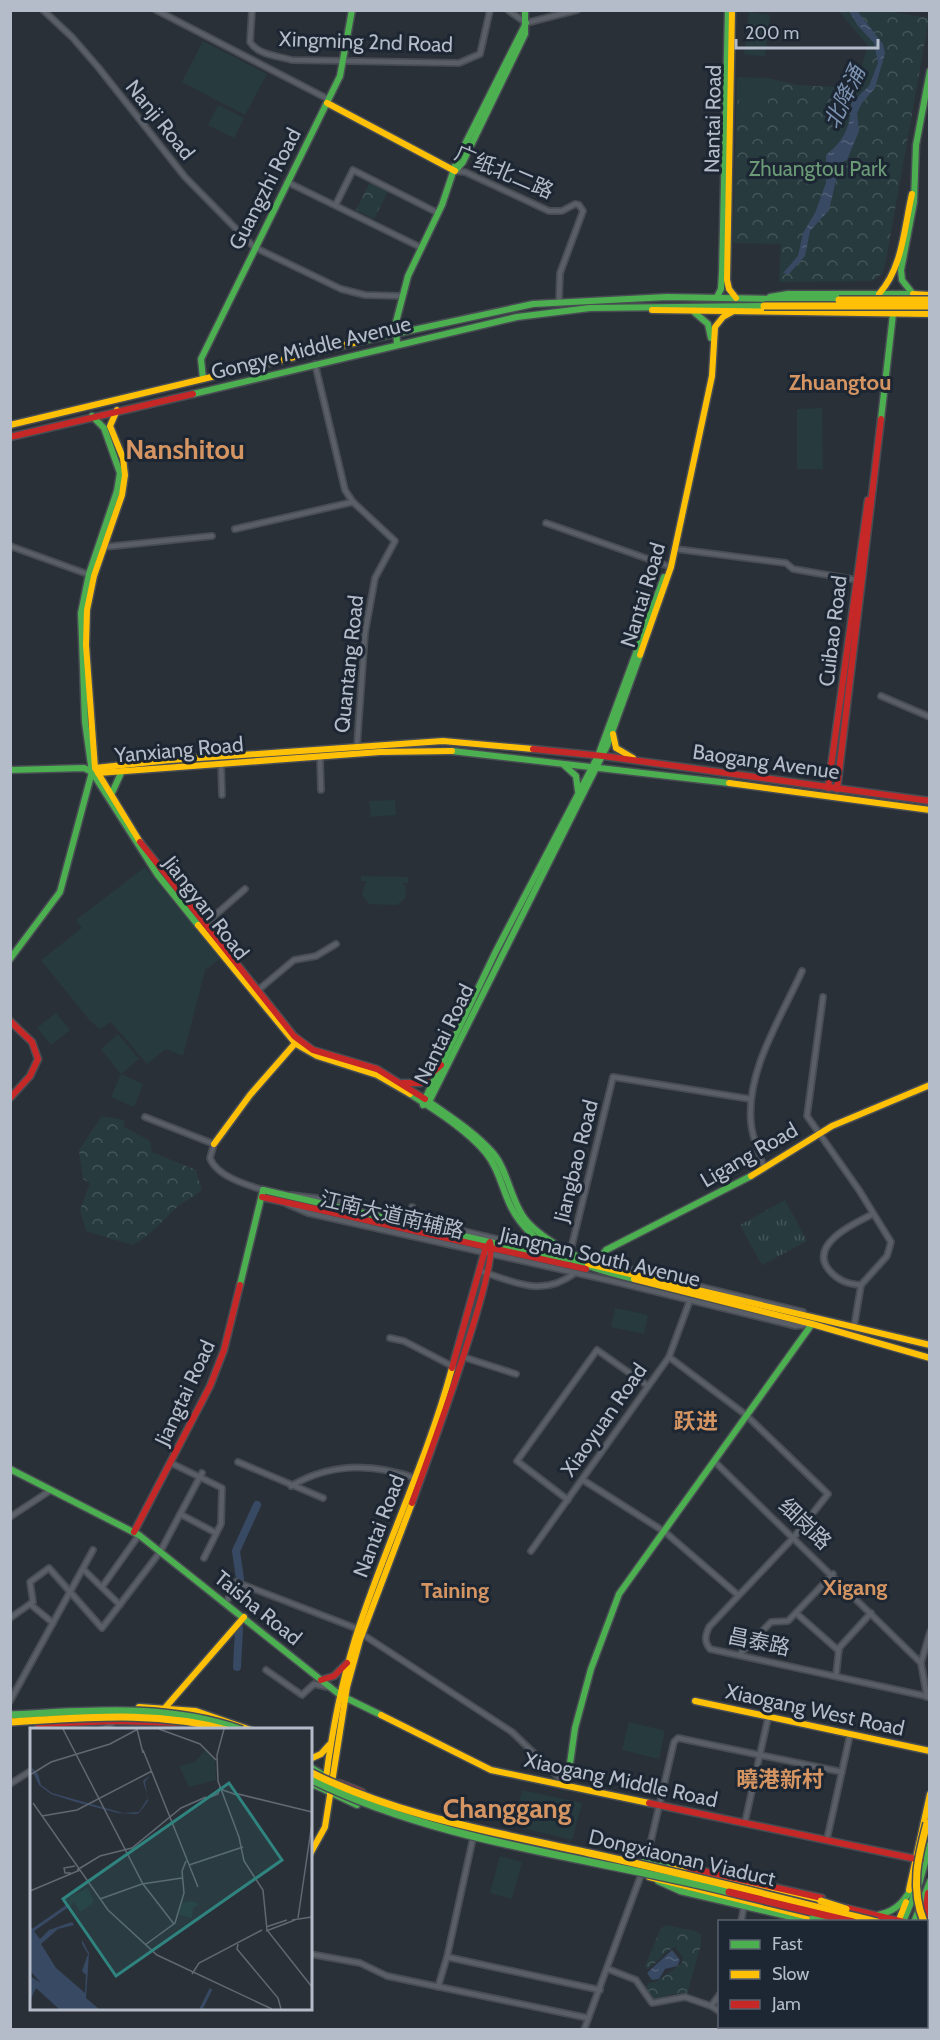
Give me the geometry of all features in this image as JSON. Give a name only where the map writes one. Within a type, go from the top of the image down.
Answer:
[{"type":"main road","name":"Guangzhi Road","points":[[203,379],[201,359],[340,76],[352,10]]},
{"type":"main road","points":[[397,344],[394,323],[402,296],[455,171],[463,162],[525,34],[525,10]]},
{"type":"main road","name":"Nantai Road","points":[[717,297],[721,290],[730,10]]},
{"type":"main road","name":"Nantai Road","points":[[730,10],[727,280],[729,289],[736,298]]},
{"type":"main road","points":[[913,294],[902,280],[901,270],[916,176],[916,145],[930,71]]},
{"type":"main road","name":"广纸北二路","points":[[328,101],[455,171]]},
{"type":"main road","points":[[879,294],[888,285],[894,272],[916,176]]},
{"type":"main road","points":[[762,302],[788,294],[930,294]]},
{"type":"main road","points":[[929,314],[918,302],[930,294]]},
{"type":"main road","points":[[10,425],[395,334],[514,308],[559,302],[717,297],[762,302],[930,306]]},
{"type":"main road","points":[[622,307],[839,300],[930,300]]},
{"type":"main road","points":[[622,307],[694,312],[929,314]]},
{"type":"main road","name":"Gongye Middle Avenue","points":[[10,437],[517,317],[569,310],[622,307]]},
{"type":"main road","name":"Nantai Road","points":[[426,1102],[613,731],[669,566],[709,369],[710,330],[704,319],[694,312]]},
{"type":"main road","name":"Nantai Road","points":[[600,756],[676,549],[712,376],[715,327],[723,317],[732,312]]},
{"type":"main road","name":"Cuibao Road","points":[[828,788],[873,479],[893,314]]},
{"type":"main road","name":"Jiangyan Road","points":[[92,575],[104,547],[124,483],[123,458],[110,426],[117,410]]},
{"type":"main road","name":"Jiangyan Road","points":[[92,416],[104,428],[120,473],[117,491],[92,575],[87,610],[86,645],[95,771],[151,867],[296,1043],[313,1056],[377,1075],[426,1102],[491,1150],[500,1162],[521,1214],[593,1271]]},
{"type":"main road","name":"Cuibao Road","points":[[837,789],[859,580]]},
{"type":"main road","points":[[613,731],[616,748],[642,761]]},
{"type":"main road","name":"Yanxiang Road","points":[[10,770],[84,768],[95,771],[357,746],[442,741],[600,756]]},
{"type":"main road","name":"Yanxiang Road","points":[[122,768],[427,750],[595,766]]},
{"type":"main road","name":"Baogang Avenue","points":[[600,756],[930,801]]},
{"type":"main road","points":[[621,769],[619,764],[623,759]]},
{"type":"main road","points":[[558,762],[573,772],[578,781],[578,794]]},
{"type":"main road","name":"Nantai Road","points":[[426,1102],[441,1065],[578,794],[595,766]]},
{"type":"main road","name":"Baogang Avenue","points":[[595,766],[930,810]]},
{"type":"main road","points":[[111,795],[122,768]]},
{"type":"main road","points":[[10,959],[60,892],[84,794],[95,771]]},
{"type":"main road","name":"Jiangyan Road","points":[[95,771],[149,856],[205,924],[296,1043],[368,1066],[402,1083],[489,1155],[517,1218],[541,1240],[593,1271]]},
{"type":"main road","points":[[769,788],[773,783],[770,778]]},
{"type":"main road","points":[[787,791],[785,784],[790,781]]},
{"type":"main road","points":[[10,1021],[34,1041],[38,1061],[31,1077],[10,1098]]},
{"type":"main road","points":[[214,1144],[241,1106],[296,1043]]},
{"type":"main road","points":[[402,1083],[421,1083],[441,1065]]},
{"type":"main road","name":"Ligang Road","points":[[593,1271],[602,1254],[612,1246],[764,1168],[818,1134],[863,1111],[930,1085]]},
{"type":"main road","name":"Jiangnan South Avenue","points":[[262,1194],[489,1249],[724,1299],[812,1321],[930,1358]]},
{"type":"main road","name":"Jiangtai Road","points":[[136,1534],[210,1386],[224,1350],[262,1194]]},
{"type":"main road","name":"Jiangnan South Avenue","points":[[319,1206],[409,1221],[423,1233]]},
{"type":"main road","points":[[535,1253],[540,1247],[541,1240]]},
{"type":"main road","name":"Nantai Road","points":[[329,1778],[348,1661],[446,1413],[463,1357],[489,1249]]},
{"type":"main road","name":"Jiangnan South Avenue","points":[[489,1249],[535,1253],[575,1261]]},
{"type":"main road","name":"Nantai Road","points":[[418,1479],[483,1272]]},
{"type":"main road","points":[[567,1785],[575,1728],[591,1669],[619,1594],[812,1321]]},
{"type":"main road","name":"Jiangnan South Avenue","points":[[812,1321],[854,1326],[929,1345]]},
{"type":"main road","name":"Taisha Road","points":[[10,1469],[136,1534],[244,1617],[342,1697],[487,1768]]},
{"type":"main road","points":[[146,1721],[166,1707],[244,1617]]},
{"type":"main road","name":"Nantai Road","points":[[312,1850],[325,1827],[329,1793],[330,1742],[360,1631]]},
{"type":"main road","points":[[321,1680],[334,1676],[348,1661]]},
{"type":"main road","name":"Xiaogang West Road","points":[[694,1701],[930,1751]]},
{"type":"main road","points":[[166,1707],[175,1719],[183,1723]]},
{"type":"main road","points":[[10,1714],[166,1707],[210,1714],[246,1728]]},
{"type":"main road","points":[[10,1714],[164,1711],[204,1716],[237,1728]]},
{"type":"main road","points":[[10,1723],[168,1717],[218,1728]]},
{"type":"main road","points":[[10,1723],[146,1721],[183,1723],[205,1728]]},
{"type":"main road","points":[[312,1759],[321,1754],[330,1742]]},
{"type":"main road","points":[[312,1768],[329,1778],[368,1794],[461,1822],[728,1878],[820,1901],[878,1919],[897,1908],[908,1895],[926,1861]]},
{"type":"main road","name":"Xiaogang Middle Road","points":[[487,1768],[926,1861]]},
{"type":"main road","name":"Dongxiaonan Viaduct","points":[[312,1773],[350,1792],[436,1819],[878,1919]]},
{"type":"main road","points":[[312,1782],[329,1793],[373,1810],[473,1838],[645,1876],[825,1920]]},
{"type":"main road","name":"Dongxiaonan Viaduct","points":[[312,1782],[357,1802],[458,1832],[706,1886],[845,1920]]},
{"type":"main road","points":[[901,1920],[930,1794]]},
{"type":"main road","points":[[924,1920],[917,1905],[915,1880],[930,1815]]},
{"type":"main road","points":[[901,1920],[926,1861],[930,1844]]},
{"type":"main road","points":[[672,1867],[822,1904],[851,1908]]},
{"type":"main road","points":[[672,1867],[709,1870],[821,1897],[878,1919]]},
{"type":"main road","points":[[645,1876],[680,1891],[804,1920]]},
{"type":"main road","points":[[645,1876],[850,1920]]},
{"type":"main road","points":[[930,1882],[926,1906],[930,1920]]},
{"type":"main road","points":[[914,1920],[930,1882]]},
{"type":"main road","points":[[811,1913],[824,1920]]},
{"type":"street","name":"Nanji Road","points":[[44,10],[98,67],[184,177],[254,248]]},
{"type":"street","points":[[156,10],[328,101]]},
{"type":"street","name":"Xingming 2nd Road","points":[[252,10],[250,42],[257,49],[292,60],[459,63],[480,54],[490,10]]},
{"type":"street","points":[[508,10],[526,22],[577,10]]},
{"type":"street","points":[[336,204],[353,170],[438,213]]},
{"type":"street","name":"广纸北二路","points":[[455,171],[465,172],[549,211],[562,211],[575,204],[579,205],[583,211],[560,273],[559,302]]},
{"type":"street","points":[[287,182],[422,248]]},
{"type":"street","points":[[254,248],[341,289],[365,295],[402,296]]},
{"type":"street","name":"Quantang Road","points":[[315,364],[345,490],[353,502],[395,541],[375,578],[365,633],[357,746]]},
{"type":"street","points":[[235,529],[353,502]]},
{"type":"street","points":[[546,523],[669,566]]},
{"type":"street","points":[[104,547],[212,536]]},
{"type":"street","points":[[10,546],[92,575]]},
{"type":"street","points":[[676,549],[786,562],[793,569],[859,580]]},
{"type":"street","points":[[636,618],[648,622]]},
{"type":"street","points":[[881,696],[930,717]]},
{"type":"street","points":[[572,764],[573,754]]},
{"type":"street","points":[[320,757],[321,790]]},
{"type":"street","points":[[221,763],[222,795]]},
{"type":"street","points":[[205,924],[245,889]]},
{"type":"street","points":[[257,991],[294,960],[316,956],[336,944]]},
{"type":"street","points":[[764,1168],[751,1126],[750,1099],[755,1076],[802,971]]},
{"type":"street","points":[[823,997],[807,1116],[891,1242],[887,1256],[861,1285],[854,1326]]},
{"type":"street","name":"Jiangbao Road","points":[[570,1253],[613,1077],[750,1099]]},
{"type":"street","points":[[145,1117],[214,1144],[210,1161],[214,1166],[262,1194]]},
{"type":"street","name":"江南大道南辅路","points":[[283,1198],[297,1210],[319,1206]]},
{"type":"street","points":[[409,1221],[412,1207]]},
{"type":"street","points":[[861,1285],[838,1280],[827,1268],[822,1254],[824,1248],[840,1232],[873,1214]]},
{"type":"street","name":"江南大道南辅路","points":[[409,1221],[518,1244],[535,1253]]},
{"type":"street","name":"江南大道南辅路","points":[[423,1233],[575,1273],[593,1271]]},
{"type":"street","points":[[483,1272],[528,1286],[549,1287],[575,1273]]},
{"type":"street","points":[[659,1284],[690,1300],[724,1299],[796,1326],[812,1321]]},
{"type":"street","name":"Xiaoyuan Road","points":[[531,1551],[669,1357],[690,1300]]},
{"type":"street","points":[[390,1338],[404,1341],[454,1367]]},
{"type":"street","points":[[568,1500],[517,1461],[597,1350],[648,1386]]},
{"type":"street","points":[[463,1357],[516,1374]]},
{"type":"street","points":[[669,1357],[746,1415]]},
{"type":"street","name":"昌泰路","points":[[746,1415],[828,1494],[794,1537],[709,1627],[705,1635],[706,1644],[710,1649],[928,1697]]},
{"type":"street","name":"细岗路","points":[[714,1461],[833,1574],[921,1663]]},
{"type":"street","points":[[238,1462],[322,1498]]},
{"type":"street","points":[[171,1463],[200,1475],[222,1488],[221,1524],[204,1558]]},
{"type":"street","points":[[291,1486],[310,1475],[340,1468],[364,1466],[418,1479]]},
{"type":"street","points":[[10,1618],[33,1602],[30,1582],[49,1568],[102,1628],[160,1552],[200,1475]]},
{"type":"street","points":[[583,1480],[665,1532],[738,1595]]},
{"type":"street","points":[[10,1517],[51,1490]]},
{"type":"street","points":[[180,1514],[216,1533]]},
{"type":"street","points":[[102,1587],[136,1534]]},
{"type":"street","points":[[10,1701],[93,1550]]},
{"type":"street","points":[[83,1569],[120,1605]]},
{"type":"street","points":[[739,1655],[771,1622],[788,1621],[833,1574]]},
{"type":"street","points":[[226,1603],[236,1582],[360,1631],[512,1732],[567,1785]]},
{"type":"street","points":[[30,1604],[53,1623]]},
{"type":"street","points":[[796,1613],[839,1651]]},
{"type":"street","points":[[836,1676],[839,1651],[871,1613]]},
{"type":"street","points":[[928,1697],[921,1663],[930,1632]]},
{"type":"street","points":[[266,1670],[302,1695],[314,1684],[330,1688]]},
{"type":"street","points":[[745,1822],[768,1718]]},
{"type":"street","points":[[104,1728],[116,1721]]},
{"type":"street","points":[[827,1839],[850,1735]]},
{"type":"street","points":[[646,1862],[674,1742],[678,1738],[842,1772]]},
{"type":"street","points":[[10,1784],[30,1771]]},
{"type":"street","points":[[438,1987],[447,1957],[473,1838]]},
{"type":"street","points":[[584,2030],[645,1876]]},
{"type":"street","points":[[820,1915],[822,1904]]},
{"type":"street","points":[[741,1920],[744,1906]]},
{"type":"street","points":[[312,1954],[360,1963],[387,1977],[588,2018]]},
{"type":"street","points":[[447,1957],[600,1990]]},
{"type":"street","points":[[608,1969],[636,1980],[652,2003],[685,1997],[718,2011]]},
{"type":"street","points":[[711,2006],[718,1997]]},
{"type":"green space","name":"Zhuangtou Park","points":[[839,11],[886,11],[929,18],[886,260],[883,273],[872,281],[779,282],[781,244],[733,243],[737,77],[767,78],[797,85],[855,88],[868,46]]},
{"type":"green space","points":[[749,12],[770,15],[765,57],[744,54]]},
{"type":"green space","points":[[203,41],[267,74],[245,115],[182,82]]},
{"type":"green space","points":[[740,81],[768,82],[768,110],[739,110]]},
{"type":"green space","points":[[218,105],[244,118],[234,138],[208,125]]},
{"type":"green space","points":[[370,182],[388,191],[374,219],[356,210]]},
{"type":"green space","points":[[822,408],[823,469],[797,469],[797,409]]},
{"type":"green space","points":[[395,800],[396,815],[371,817],[369,801]]},
{"type":"green space","points":[[145,867],[220,959],[205,970],[183,1056],[166,1049],[147,1064],[111,1022],[100,1029],[90,1021],[41,960],[82,928],[76,920]]},
{"type":"green space","points":[[361,876],[408,877],[408,883],[403,883],[406,889],[405,899],[397,905],[369,904],[362,895],[366,881],[361,881]]},
{"type":"green space","points":[[56,1013],[70,1030],[51,1045],[37,1028]]},
{"type":"green space","points":[[118,1034],[139,1059],[121,1074],[101,1049]]},
{"type":"green space","points":[[121,1074],[143,1084],[134,1107],[111,1097]]},
{"type":"green space","points":[[102,1116],[124,1120],[124,1127],[150,1141],[152,1152],[196,1170],[202,1190],[178,1206],[150,1233],[132,1245],[86,1231],[80,1210],[90,1183],[83,1179],[79,1150]]},
{"type":"green space","points":[[785,1200],[807,1241],[762,1265],[740,1225]]},
{"type":"green space","points":[[615,1308],[648,1315],[644,1334],[611,1327]]},
{"type":"green space","points":[[629,1722],[665,1731],[659,1759],[622,1750]]},
{"type":"green space","points":[[522,1790],[582,1803],[572,1840],[514,1826]]},
{"type":"green space","points":[[500,1856],[522,1862],[512,1899],[490,1893]]},
{"type":"green space","points":[[666,1925],[695,1931],[701,1935],[701,1945],[687,1994],[652,1999],[645,1988],[649,1983],[656,1982],[682,1963],[683,1957],[675,1947],[647,1969],[645,1966],[661,1928]]},
{"type":"water","points":[[849,11],[858,12],[883,44],[885,53],[875,88],[857,113],[859,131],[847,160],[840,163],[829,210],[810,231],[805,256],[789,274],[783,273],[798,256],[803,233],[815,213],[826,183],[826,155],[842,138],[850,119],[851,103],[869,86],[878,63],[874,43],[858,26]]},
{"type":"water","points":[[672,1950],[680,1960],[677,1966],[665,1969],[659,1979],[652,1980],[647,1973]]},
{"type":"waterway","points":[[240,1579],[236,1551],[257,1505]]},
{"type":"waterway","points":[[237,1667],[239,1629]]},
{"type":"traffic: fast","points":[[203,379],[201,359],[340,76],[352,10]]},
{"type":"traffic: fast","points":[[456,170],[463,162],[525,34],[525,10]]},
{"type":"traffic: fast","points":[[717,297],[721,289],[722,272],[728,10]]},
{"type":"traffic: fast","points":[[397,344],[396,322],[408,276],[442,205],[457,160],[526,23]]},
{"type":"traffic: fast","points":[[913,294],[902,280],[901,270],[914,202],[916,145],[930,71]]},
{"type":"traffic: fast","points":[[770,297],[788,294],[915,294]]},
{"type":"traffic: fast","points":[[362,341],[533,304],[667,297],[839,300]]},
{"type":"traffic: fast","points":[[193,394],[517,317],[590,308],[764,306]]},
{"type":"traffic: fast","points":[[694,312],[708,324],[711,338]]},
{"type":"traffic: fast","points":[[881,419],[893,314]]},
{"type":"traffic: fast","points":[[92,416],[104,428],[120,473],[117,491],[89,574],[81,613],[85,722],[92,772],[157,874],[198,925]]},
{"type":"traffic: fast","points":[[424,1101],[496,951],[598,756],[664,577]]},
{"type":"traffic: fast","points":[[423,1105],[429,1102],[607,746],[640,655]]},
{"type":"traffic: fast","points":[[452,751],[729,783]]},
{"type":"traffic: fast","points":[[564,765],[576,776],[578,791]]},
{"type":"traffic: fast","points":[[10,770],[84,768],[92,772],[60,892],[10,959]]},
{"type":"traffic: fast","points":[[111,795],[122,771]]},
{"type":"traffic: fast","points":[[410,1094],[460,1128],[486,1153],[497,1172],[511,1207],[521,1223],[534,1236],[548,1247],[581,1264],[634,1279]]},
{"type":"traffic: fast","points":[[428,1101],[470,1132],[493,1153],[520,1211],[533,1228],[594,1265],[606,1250],[751,1176]]},
{"type":"traffic: fast","points":[[240,1285],[263,1190]]},
{"type":"traffic: fast","points":[[263,1190],[568,1260]]},
{"type":"traffic: fast","points":[[567,1785],[575,1728],[591,1669],[619,1594],[812,1324]]},
{"type":"traffic: fast","points":[[10,1469],[139,1535],[340,1695],[381,1715]]},
{"type":"traffic: fast","points":[[10,1715],[98,1711],[156,1712],[213,1721],[236,1728]]},
{"type":"traffic: fast","points":[[312,1768],[324,1775]]},
{"type":"traffic: fast","points":[[312,1780],[360,1801],[463,1834],[729,1892]]},
{"type":"traffic: fast","points":[[312,1784],[357,1805]]},
{"type":"traffic: fast","points":[[904,1920],[920,1881],[930,1844]]},
{"type":"traffic: fast","points":[[644,1861],[677,1869]]},
{"type":"traffic: fast","points":[[658,1881],[680,1891],[804,1920]]},
{"type":"traffic: fast","points":[[915,1920],[930,1881]]},
{"type":"traffic: fast","points":[[878,1915],[891,1911],[901,1903],[915,1882]]},
{"type":"traffic: fast","points":[[813,1918],[824,1920]]},
{"type":"traffic: slow","points":[[732,10],[727,280],[729,289],[736,298]]},
{"type":"traffic: slow","points":[[327,103],[455,171]]},
{"type":"traffic: slow","points":[[879,294],[893,272],[898,259],[912,194]]},
{"type":"traffic: slow","points":[[913,294],[930,295]]},
{"type":"traffic: slow","points":[[839,300],[930,300]]},
{"type":"traffic: slow","points":[[764,306],[930,306]]},
{"type":"traffic: slow","points":[[652,310],[930,314]]},
{"type":"traffic: slow","points":[[640,655],[671,567],[712,376],[715,327],[723,317],[732,312]]},
{"type":"traffic: slow","points":[[10,425],[362,341]]},
{"type":"traffic: slow","points":[[117,410],[110,426],[123,458],[125,475],[122,495],[94,576],[87,610],[86,645],[95,768],[140,842]]},
{"type":"traffic: slow","points":[[613,734],[616,748],[633,758]]},
{"type":"traffic: slow","points":[[95,768],[170,760],[443,741],[533,749]]},
{"type":"traffic: slow","points":[[98,773],[380,752],[452,751]]},
{"type":"traffic: slow","points":[[729,783],[930,810]]},
{"type":"traffic: slow","points":[[198,925],[296,1044],[317,1056],[377,1075],[410,1094]]},
{"type":"traffic: slow","points":[[214,1144],[250,1095],[298,1040]]},
{"type":"traffic: slow","points":[[751,1176],[832,1126],[930,1085]]},
{"type":"traffic: slow","points":[[588,1264],[930,1345]]},
{"type":"traffic: slow","points":[[634,1279],[812,1324],[930,1358]]},
{"type":"traffic: slow","points":[[326,1778],[345,1674],[355,1639],[418,1471],[452,1368]]},
{"type":"traffic: slow","points":[[312,1850],[325,1827],[347,1687],[360,1640],[412,1503]]},
{"type":"traffic: slow","points":[[164,1709],[244,1617]]},
{"type":"traffic: slow","points":[[695,1701],[930,1751]]},
{"type":"traffic: slow","points":[[139,1707],[196,1711],[245,1728]]},
{"type":"traffic: slow","points":[[381,1715],[491,1770],[649,1803]]},
{"type":"traffic: slow","points":[[10,1722],[119,1717],[173,1720],[218,1728]]},
{"type":"traffic: slow","points":[[312,1758],[321,1754],[329,1745]]},
{"type":"traffic: slow","points":[[312,1773],[377,1800],[446,1821],[661,1869],[869,1920]]},
{"type":"traffic: slow","points":[[909,1890],[930,1794]]},
{"type":"traffic: slow","points":[[923,1920],[916,1885],[918,1860],[927,1823]]},
{"type":"traffic: slow","points":[[672,1867],[821,1901]]},
{"type":"traffic: slow","points":[[649,1877],[813,1918]]},
{"type":"traffic: slow","points":[[821,1901],[846,1909]]},
{"type":"traffic: slow","points":[[899,1920],[906,1902]]},
{"type":"traffic: jam","points":[[10,437],[193,394]]},
{"type":"traffic: jam","points":[[837,789],[881,419]]},
{"type":"traffic: jam","points":[[828,788],[868,500]]},
{"type":"traffic: jam","points":[[533,749],[603,756],[930,801]]},
{"type":"traffic: jam","points":[[140,842],[294,1036],[313,1050],[377,1069],[425,1099]]},
{"type":"traffic: jam","points":[[10,1021],[32,1042],[38,1059],[30,1076],[10,1098]]},
{"type":"traffic: jam","points":[[403,1083],[421,1083],[441,1065]]},
{"type":"traffic: jam","points":[[262,1197],[586,1269]]},
{"type":"traffic: jam","points":[[412,1503],[473,1325],[490,1258],[490,1242],[485,1250],[452,1368]]},
{"type":"traffic: jam","points":[[134,1532],[210,1386],[224,1350],[240,1285]]},
{"type":"traffic: jam","points":[[321,1680],[334,1676],[347,1663]]},
{"type":"traffic: jam","points":[[38,1724],[116,1721],[183,1723]]},
{"type":"traffic: jam","points":[[339,1783],[362,1792]]},
{"type":"traffic: jam","points":[[649,1803],[921,1860]]},
{"type":"traffic: jam","points":[[689,1868],[822,1898]]},
{"type":"traffic: jam","points":[[729,1892],[845,1920]]},
{"type":"traffic: jam","points":[[928,1893],[926,1906],[930,1920]]},
{"type":"traffic: jam","points":[[842,1907],[896,1920]]},
{"type":"district","name":"Zhuangtou","points":[[840,382]]},
{"type":"district","name":"Nanshitou","points":[[185,450]]},
{"type":"district","name":"跃进","points":[[696,1421]]},
{"type":"district","name":"Xigang","points":[[855,1587]]},
{"type":"district","name":"Taining","points":[[455,1590]]},
{"type":"district","name":"曉港新村","points":[[780,1779]]},
{"type":"district","name":"Changgang","points":[[507,1809]]},
{"type":"water label","name":"北降涌","points":[[844,97]]}]
